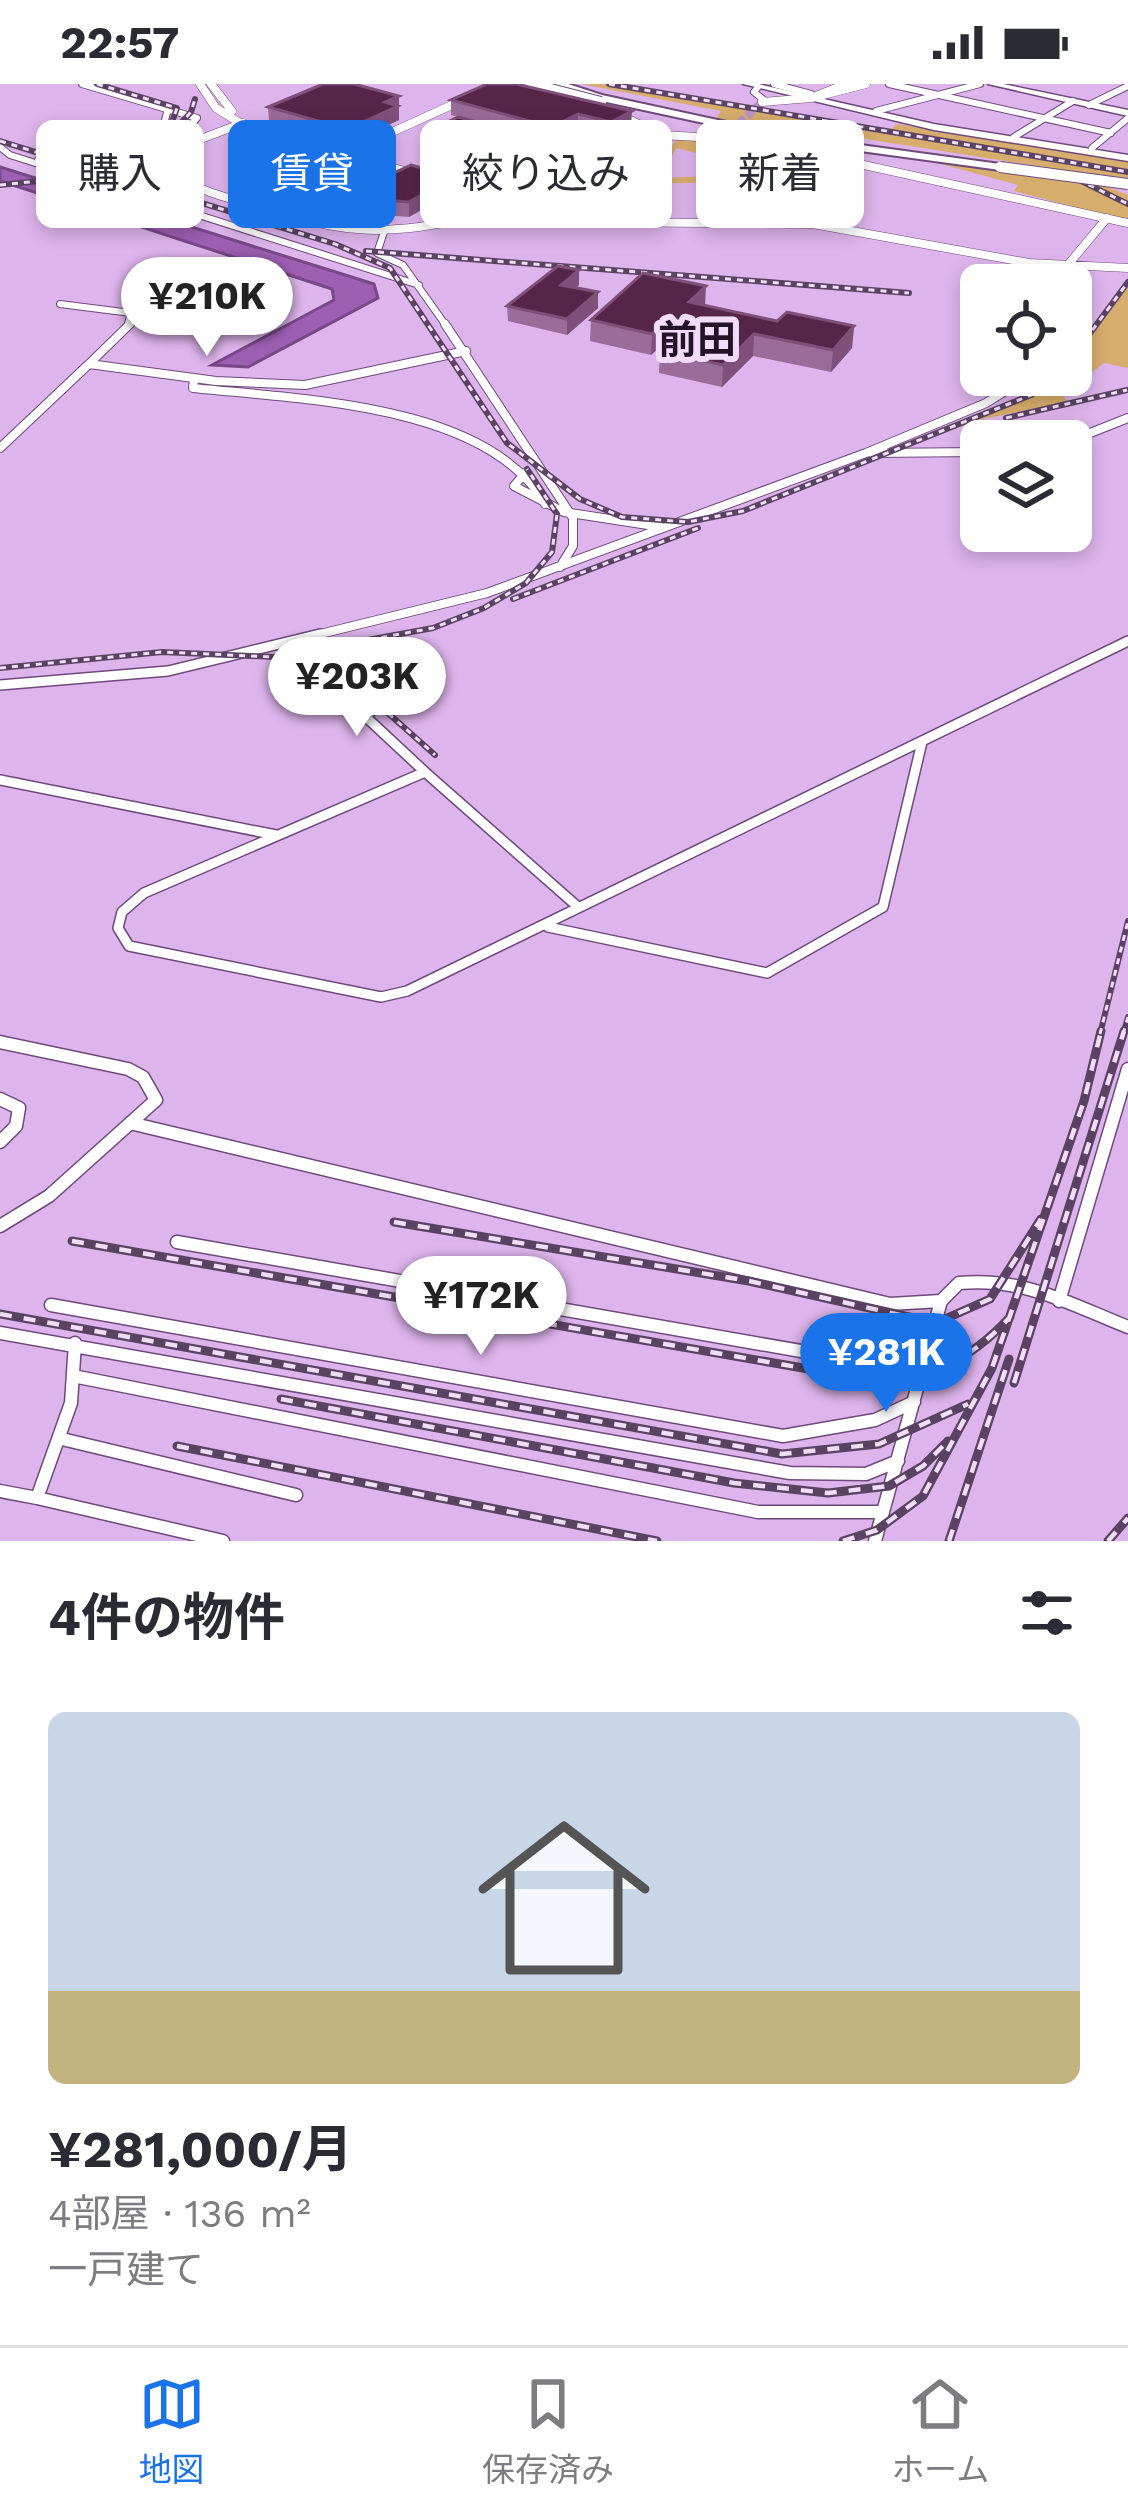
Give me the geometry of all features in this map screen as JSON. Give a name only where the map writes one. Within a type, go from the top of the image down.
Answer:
[{"type":"highway","points":[[531,84],[696,121]]},
{"type":"highway","points":[[546,84],[712,120]]},
{"type":"highway","points":[[558,84],[715,120]]},
{"type":"highway","points":[[576,88],[715,120]]},
{"type":"highway","points":[[576,88],[632,117]]},
{"type":"highway","points":[[864,145],[1128,182]]},
{"type":"highway","points":[[864,149],[1000,165]]},
{"type":"main road","points":[[747,84],[1128,156]]},
{"type":"main road","points":[[992,84],[1090,103]]},
{"type":"main road","points":[[1010,84],[1128,113]]},
{"type":"main road","points":[[810,97],[1128,156]]},
{"type":"street","points":[[82,84],[191,112],[195,120]]},
{"type":"street","points":[[200,84],[216,108],[235,120]]},
{"type":"street","points":[[211,84],[226,106],[250,120]]},
{"type":"street","points":[[774,84],[810,97],[846,84]]},
{"type":"street","points":[[759,86],[754,92],[763,101],[810,97],[866,84]]},
{"type":"street","points":[[889,84],[1111,133]]},
{"type":"street","points":[[876,111],[980,84]]},
{"type":"street","points":[[1115,84],[1127,87]]},
{"type":"street","points":[[1090,103],[1127,87]]},
{"type":"street","points":[[517,88],[637,120]]},
{"type":"street","points":[[396,130],[482,92]]},
{"type":"street","points":[[1014,137],[1073,101]]},
{"type":"street","points":[[165,120],[168,109]]},
{"type":"street","points":[[1092,148],[1128,113]]},
{"type":"street","points":[[428,116],[442,120]]},
{"type":"street","points":[[228,128],[184,148],[176,162],[180,176],[228,198]]},
{"type":"street","points":[[672,135],[731,132],[1028,196],[1128,223]]},
{"type":"street","points":[[0,147],[36,163]]},
{"type":"street","points":[[0,160],[10,155]]},
{"type":"street","points":[[22,159],[36,160]]},
{"type":"street","points":[[396,168],[417,175]]},
{"type":"street","points":[[204,217],[419,285]]},
{"type":"street","points":[[672,226],[813,224],[1069,264],[1107,218]]},
{"type":"street","points":[[373,228],[420,226]]},
{"type":"street","points":[[385,229],[377,253],[403,265],[419,285],[466,351],[532,464],[569,512],[573,546],[560,567]]},
{"type":"street","points":[[1092,264],[1128,265]]},
{"type":"street","points":[[0,448],[132,322],[130,313],[60,304]]},
{"type":"street","points":[[89,364],[194,379],[305,385],[466,351]]},
{"type":"street","points":[[194,379],[193,388],[417,422],[525,473],[545,504]]},
{"type":"street","points":[[0,685],[168,671],[487,593],[866,453],[997,396]]},
{"type":"street","points":[[1092,432],[1128,418]]},
{"type":"street","points":[[866,453],[960,452]]},
{"type":"street","points":[[525,473],[514,486],[545,504],[667,527]]},
{"type":"street","points":[[425,772],[143,893],[122,912],[118,928],[128,946],[381,997],[407,991],[548,927],[578,907],[1128,641]]},
{"type":"street","points":[[385,695],[366,717],[578,907]]},
{"type":"street","points":[[548,927],[767,973],[883,908],[884,879],[894,858],[922,742]]},
{"type":"street","points":[[0,780],[277,835]]},
{"type":"street","points":[[0,1042],[143,1077],[156,1100],[49,1196],[0,1226]]},
{"type":"street","points":[[1059,1301],[1128,1069]]},
{"type":"street","points":[[0,1099],[19,1108],[16,1126],[0,1142]]},
{"type":"street","points":[[130,1123],[890,1304],[941,1301]]},
{"type":"street","points":[[177,1242],[858,1361],[929,1357]]},
{"type":"street","points":[[875,1541],[941,1301],[959,1283],[1006,1279],[1046,1287],[1059,1301],[1128,1327]]},
{"type":"street","points":[[51,1305],[783,1436],[875,1420],[914,1402]]},
{"type":"street","points":[[0,1333],[75,1342],[790,1473],[866,1474],[898,1461]]},
{"type":"street","points":[[37,1498],[62,1439],[78,1378],[75,1342]]},
{"type":"street","points":[[78,1378],[758,1512],[881,1512]]},
{"type":"street","points":[[62,1439],[296,1495]]},
{"type":"street","points":[[0,1491],[223,1541]]},
{"type":"shaded area","points":[[581,84],[806,120],[716,119],[721,111]]},
{"type":"shaded area","points":[[897,124],[1128,162],[1128,178],[1096,174],[1092,180],[1128,195],[1128,221],[1014,191],[1018,185],[934,162],[1061,176],[1044,167],[864,139],[864,130],[886,134]]},
{"type":"shaded area","points":[[696,135],[696,153],[676,148],[672,156],[672,145]]},
{"type":"shaded area","points":[[0,167],[36,178],[36,193],[0,181]]},
{"type":"shaded area","points":[[696,177],[696,183],[672,183],[672,178]]},
{"type":"shaded area","points":[[144,228],[195,228],[374,284],[378,298],[248,367],[212,365],[334,300],[332,289]]},
{"type":"shaded area","points":[[1128,287],[1128,368],[1104,363],[1092,372],[1092,335]]},
{"type":"shaded area","points":[[1026,396],[1063,396],[1068,402],[977,420]]},
{"type":"building","points":[[323,84],[354,84],[399,96],[385,102],[398,106],[367,120],[315,120],[268,107]]},
{"type":"building","points":[[487,84],[516,84],[632,111],[615,120],[578,114],[566,120],[526,120],[451,100]]},
{"type":"building","points":[[411,165],[420,168],[420,196],[409,202],[396,201],[396,172]]},
{"type":"building","points":[[558,266],[579,270],[561,285],[598,292],[567,319],[507,306]]},
{"type":"building","points":[[643,273],[706,286],[689,302],[777,321],[787,312],[854,326],[833,350],[754,334],[723,365],[660,351],[691,323],[669,318],[652,334],[591,320]]},
{"type":"tunnel","points":[[743,120],[762,102]]},
{"type":"railway","points":[[97,84],[177,108],[173,120]]},
{"type":"railway","points":[[609,84],[1128,172]]},
{"type":"railway","points":[[184,120],[195,99]]},
{"type":"railway","points":[[0,141],[335,244],[390,268],[507,443],[580,499],[622,517],[688,522],[743,511],[1029,396]]},
{"type":"railway","points":[[1067,174],[1128,204]]},
{"type":"railway","points":[[0,185],[36,181]]},
{"type":"railway","points":[[366,251],[909,293]]},
{"type":"railway","points":[[1092,331],[1128,282]]},
{"type":"railway","points":[[1006,418],[1127,390]]},
{"type":"railway","points":[[0,668],[162,652],[275,657],[433,628],[484,608],[526,583],[552,552],[557,514],[527,469]]},
{"type":"railway","points":[[513,599],[698,528]]},
{"type":"railway","points":[[296,662],[352,681],[435,755]]},
{"type":"railway","points":[[1100,1034],[1128,921]]},
{"type":"railway","points":[[1123,1034],[1128,1017]]},
{"type":"railway","points":[[1009,1318],[1084,1101],[1101,1031]]},
{"type":"railway","points":[[1014,1383],[1124,1031]]},
{"type":"railway","points":[[394,1222],[749,1281],[936,1323],[990,1299],[1041,1219]]},
{"type":"railway","points":[[72,1241],[866,1379],[946,1365],[978,1346],[1009,1318]]},
{"type":"railway","points":[[0,1314],[782,1454],[879,1444],[968,1404]]},
{"type":"railway","points":[[843,1541],[877,1530],[923,1496],[992,1368],[1009,1318]]},
{"type":"railway","points":[[949,1541],[1009,1359]]},
{"type":"railway","points":[[281,1399],[734,1483],[828,1493],[889,1486],[923,1466],[948,1441]]},
{"type":"railway","points":[[177,1446],[657,1541]]},
{"type":"railway","points":[[1108,1541],[1128,1518]]},
{"type":"district","name":"前田","points":[[697,339]]}]
